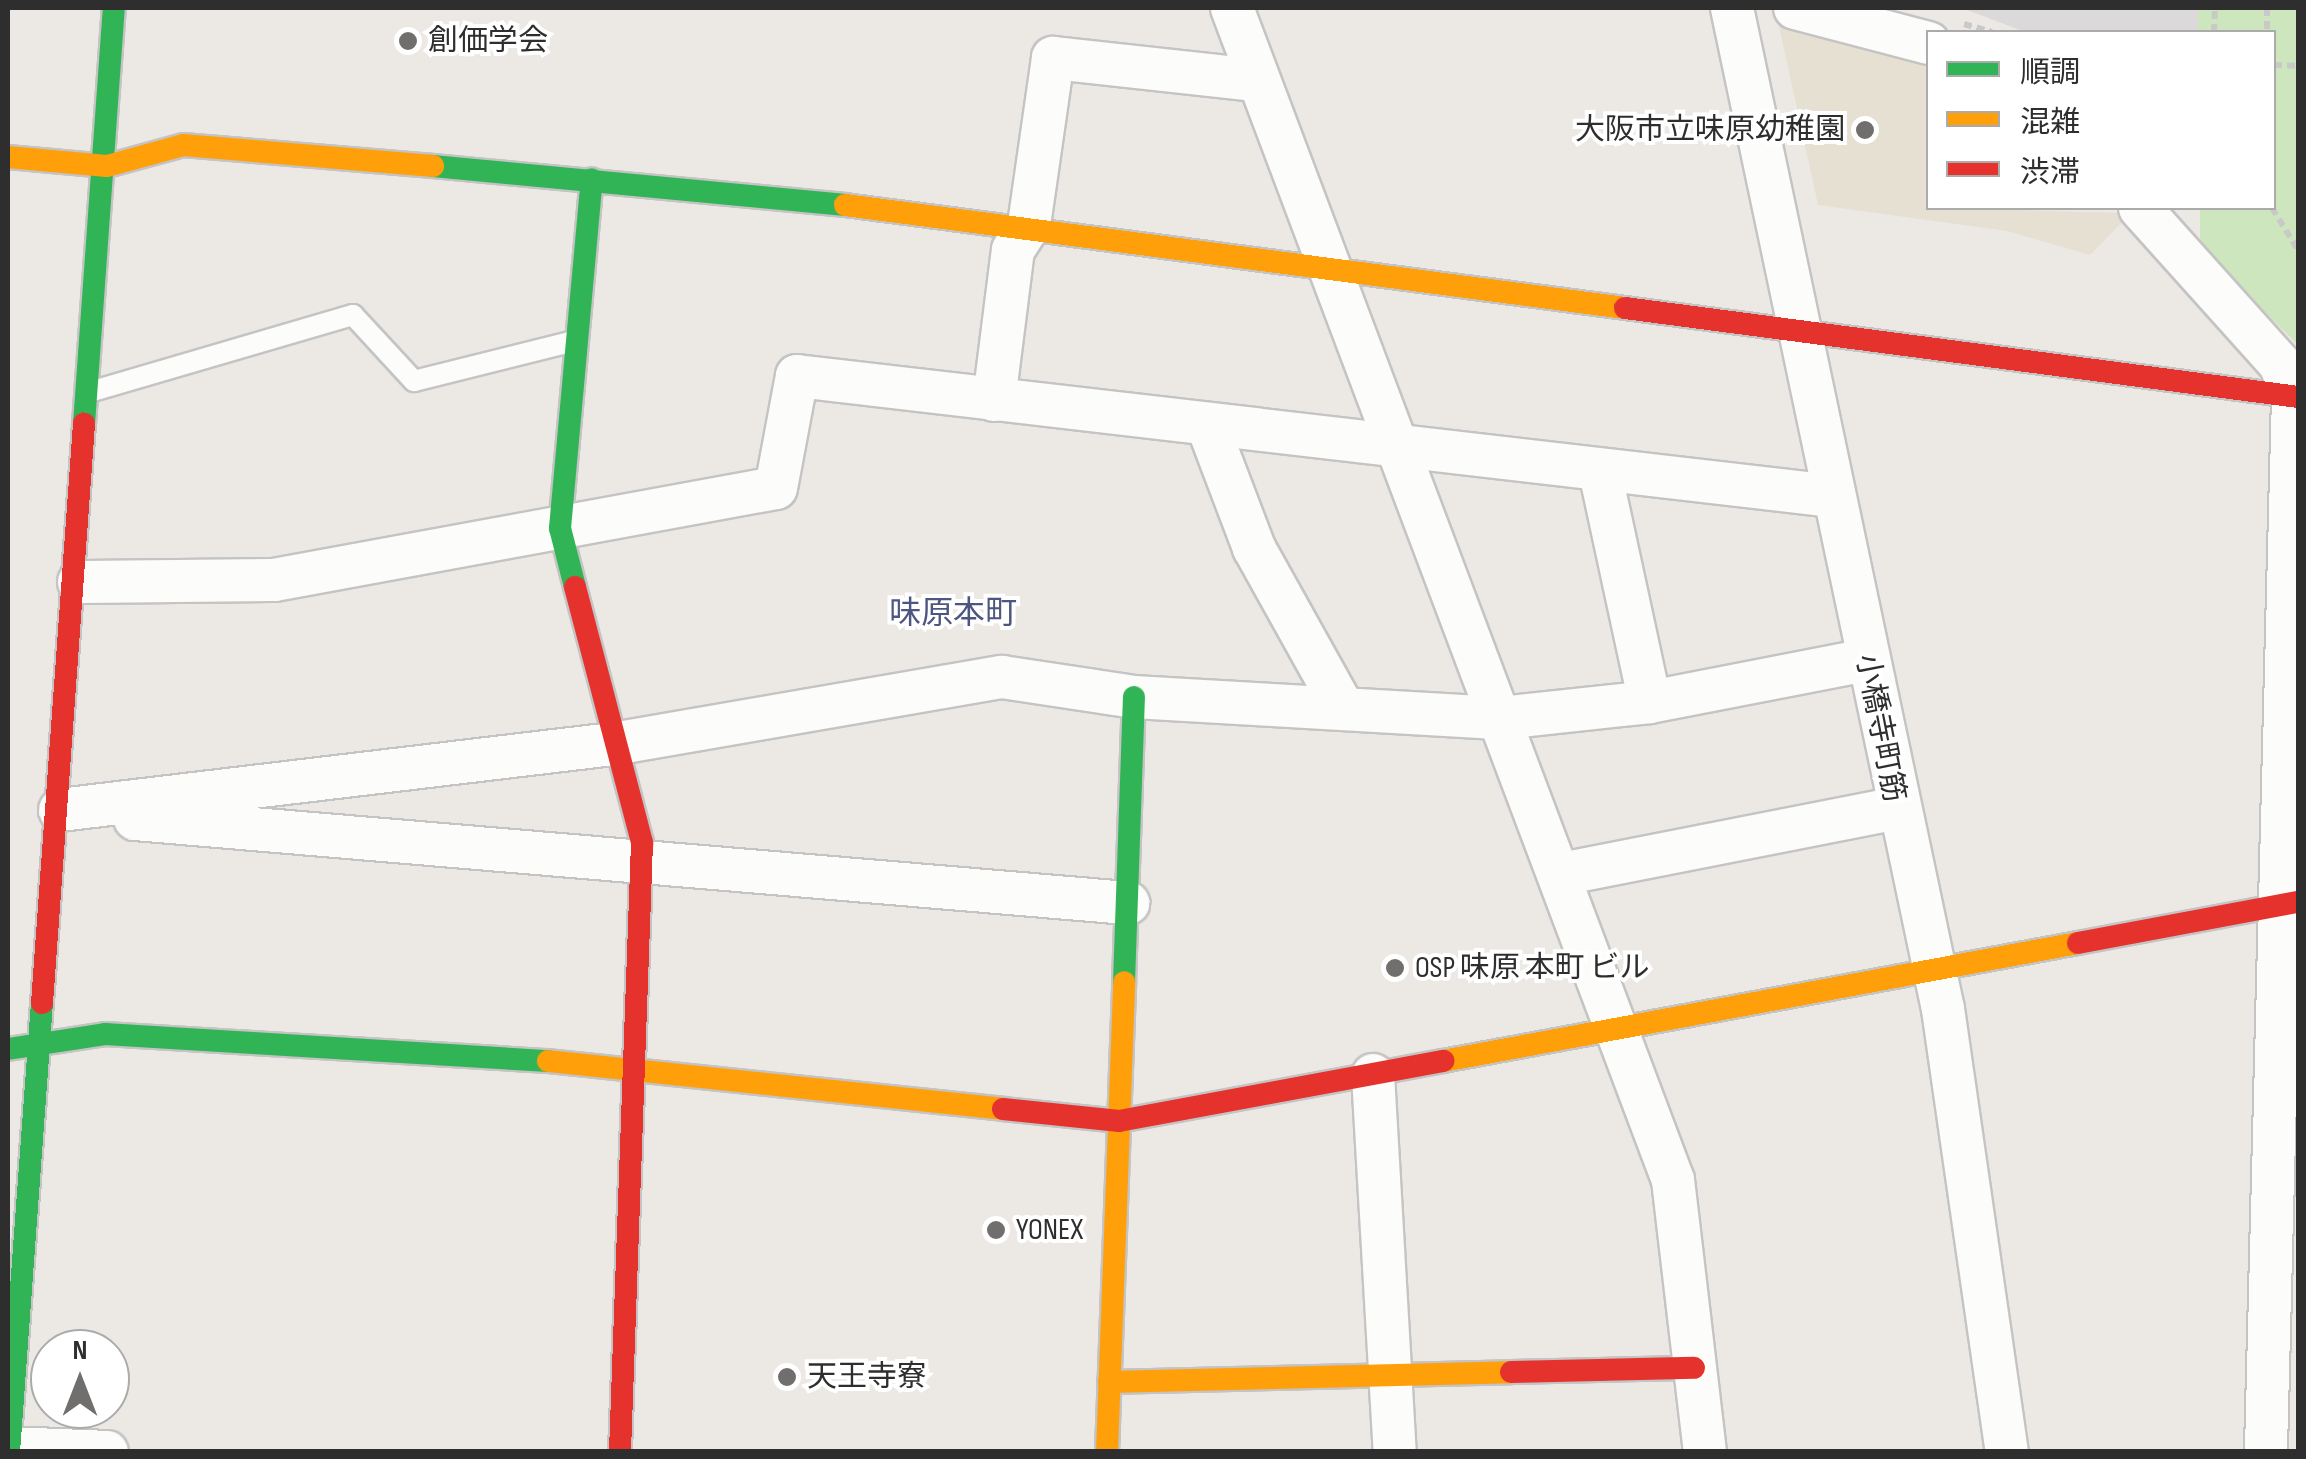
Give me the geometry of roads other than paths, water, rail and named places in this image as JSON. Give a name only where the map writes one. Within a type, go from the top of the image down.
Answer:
[{"type":"street","points":[[107,1452],[9,1450],[93,391],[114,8]]},
{"type":"street","points":[[1232,8],[1256,80],[1622,1030],[1673,1180],[1705,1452]]},
{"type":"street","name":"小橋寺町筋","points":[[1732,8],[1805,333],[1833,496],[1931,972],[2007,1452]]},
{"type":"street","points":[[1796,8],[1926,42]]},
{"type":"street","points":[[994,400],[1013,250],[1029,226],[1053,58],[1256,80]]},
{"type":"street","points":[[8,156],[107,166],[183,145],[592,179],[1029,226],[2296,397]]},
{"type":"street","points":[[592,179],[560,528],[642,857],[620,1452]]},
{"type":"street","points":[[2142,210],[2280,364],[2296,397],[2289,1104],[2266,1452]]},
{"type":"street","points":[[78,582],[274,580],[776,488],[797,376],[1396,445],[1601,476],[1833,496]]},
{"type":"street","points":[[1207,424],[1254,548],[1342,708]]},
{"type":"street","points":[[1601,476],[1650,702]]},
{"type":"street","points":[[60,810],[613,744],[1002,677],[1134,698],[1500,718],[1650,702],[1866,660]]},
{"type":"street","points":[[1107,1452],[1134,698]]},
{"type":"street","points":[[1561,874],[1896,808]]},
{"type":"street","points":[[60,810],[642,857],[1128,903]]},
{"type":"street","points":[[8,1049],[106,1034],[632,1070],[1119,1121],[2291,903]]},
{"type":"street","points":[[1373,1075],[1395,1452]]},
{"type":"street","points":[[1110,1382],[1694,1368]]},
{"type":"lane","points":[[93,391],[353,315],[414,381],[578,340]]},
{"type":"place","name":"創価学会","points":[[408,41]]},
{"type":"place","name":"大阪市立味原幼稚園","points":[[1865,130]]},
{"type":"place","name":"OSP 味原 本町 ビル","points":[[1395,968]]},
{"type":"place","name":"YONEX","points":[[996,1230]]},
{"type":"place","name":"天王寺寮","points":[[787,1377]]},
{"type":"district","name":"味原本町","points":[[953,614]]}]
